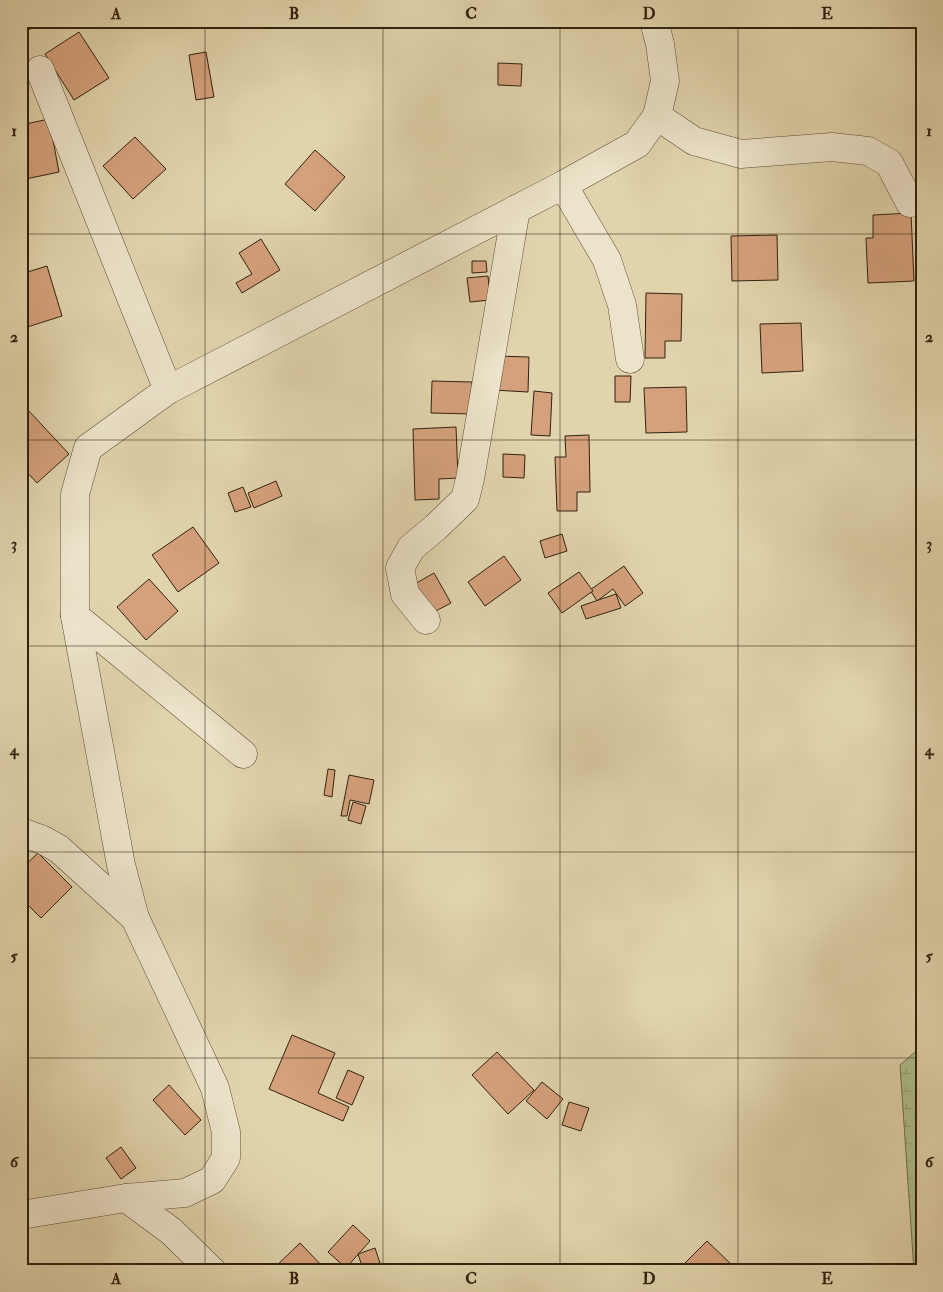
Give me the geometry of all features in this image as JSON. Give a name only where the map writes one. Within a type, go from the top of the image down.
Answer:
[{"type":"street","points":[[21,1215],[126,1198],[185,1194],[212,1180],[226,1158],[226,1132],[215,1088],[135,918],[121,865],[76,616],[75,494],[88,448],[168,390],[563,185],[637,144],[656,116],[665,81],[660,44],[654,21]]},
{"type":"street","points":[[40,70],[168,390]]},
{"type":"street","points":[[656,116],[694,141],[741,154],[832,147],[868,151],[889,163],[910,203]]},
{"type":"street","points":[[563,185],[607,260],[622,305],[630,360]]},
{"type":"street","points":[[426,620],[405,594],[400,568],[411,548],[465,499],[516,209]]},
{"type":"street","points":[[76,616],[243,754]]},
{"type":"street","points":[[21,832],[43,840],[59,849],[135,918]]},
{"type":"street","points":[[126,1198],[171,1231],[212,1271]]},
{"type":"green space","points":[[922,1046],[922,1271],[914,1271],[900,1065]]},
{"type":"building","points":[[23,21],[49,21],[50,25],[25,30]]},
{"type":"building","points":[[242,21],[260,21],[261,22],[244,27]]},
{"type":"building","points":[[79,32],[109,78],[74,100],[45,54]]},
{"type":"building","points":[[206,52],[214,97],[196,100],[189,55]]},
{"type":"building","points":[[498,63],[522,64],[521,86],[498,85]]},
{"type":"building","points":[[49,119],[59,172],[21,180],[21,125]]},
{"type":"building","points":[[135,137],[166,169],[133,199],[103,166]]},
{"type":"building","points":[[315,150],[345,177],[315,211],[285,184]]},
{"type":"building","points":[[911,213],[914,281],[868,283],[866,238],[873,238],[873,215]]},
{"type":"building","points":[[777,235],[778,280],[732,281],[731,236]]},
{"type":"building","points":[[261,239],[280,270],[242,293],[236,283],[252,274],[239,253]]},
{"type":"building","points":[[472,261],[486,261],[487,272],[472,273]]},
{"type":"building","points":[[47,266],[62,316],[21,329],[21,274]]},
{"type":"building","points":[[488,276],[490,300],[470,302],[467,278]]},
{"type":"building","points":[[646,293],[682,294],[681,341],[665,341],[665,358],[645,358]]},
{"type":"building","points":[[801,323],[803,371],[762,373],[760,324]]},
{"type":"building","points":[[495,356],[529,357],[528,392],[493,390]]},
{"type":"building","points":[[615,376],[631,376],[630,402],[615,402]]},
{"type":"building","points":[[432,381],[472,382],[472,414],[431,413]]},
{"type":"building","points":[[686,387],[687,432],[646,433],[644,388]]},
{"type":"building","points":[[21,391],[27,399],[21,404]]},
{"type":"building","points":[[534,391],[552,393],[550,436],[531,435]]},
{"type":"building","points":[[28,410],[69,454],[37,483],[21,466],[21,416]]},
{"type":"building","points":[[456,427],[458,478],[439,479],[439,499],[415,500],[413,429]]},
{"type":"building","points":[[589,435],[590,492],[577,492],[577,511],[557,511],[555,457],[566,457],[565,436]]},
{"type":"building","points":[[503,454],[525,455],[524,478],[503,477]]},
{"type":"building","points":[[276,481],[282,496],[254,508],[248,493]]},
{"type":"building","points":[[243,487],[251,507],[235,512],[228,493]]},
{"type":"building","points":[[193,527],[219,563],[178,592],[152,555]]},
{"type":"building","points":[[562,534],[567,551],[545,558],[540,541]]},
{"type":"building","points":[[504,556],[521,580],[485,606],[468,582]]},
{"type":"building","points":[[624,566],[643,593],[625,606],[613,589],[597,601],[590,590]]},
{"type":"building","points":[[579,572],[593,591],[562,613],[548,593]]},
{"type":"building","points":[[434,573],[451,603],[430,614],[413,585]]},
{"type":"building","points":[[149,579],[178,611],[146,640],[117,607]]},
{"type":"building","points":[[616,594],[621,608],[586,619],[581,606]]},
{"type":"building","points":[[328,769],[335,770],[332,797],[324,795]]},
{"type":"building","points":[[349,775],[374,780],[369,804],[350,800],[347,816],[341,816]]},
{"type":"building","points":[[353,802],[366,806],[361,824],[348,820]]},
{"type":"building","points":[[38,853],[72,887],[41,918],[21,898],[21,869]]},
{"type":"building","points":[[292,1035],[335,1053],[318,1093],[349,1107],[343,1121],[269,1089]]},
{"type":"building","points":[[497,1052],[534,1090],[508,1114],[472,1075]]},
{"type":"building","points":[[348,1070],[364,1077],[352,1105],[336,1098]]},
{"type":"building","points":[[542,1082],[563,1099],[547,1119],[526,1101]]},
{"type":"building","points":[[169,1085],[201,1120],[185,1135],[153,1100]]},
{"type":"building","points":[[569,1102],[589,1108],[581,1131],[562,1125]]},
{"type":"building","points":[[121,1147],[136,1168],[121,1179],[106,1158]]},
{"type":"building","points":[[353,1225],[370,1241],[346,1268],[328,1252]]},
{"type":"building","points":[[707,1241],[734,1267],[730,1271],[689,1271],[683,1265]]},
{"type":"building","points":[[300,1243],[327,1271],[271,1271]]},
{"type":"building","points":[[375,1248],[380,1263],[363,1269],[358,1254]]}]
